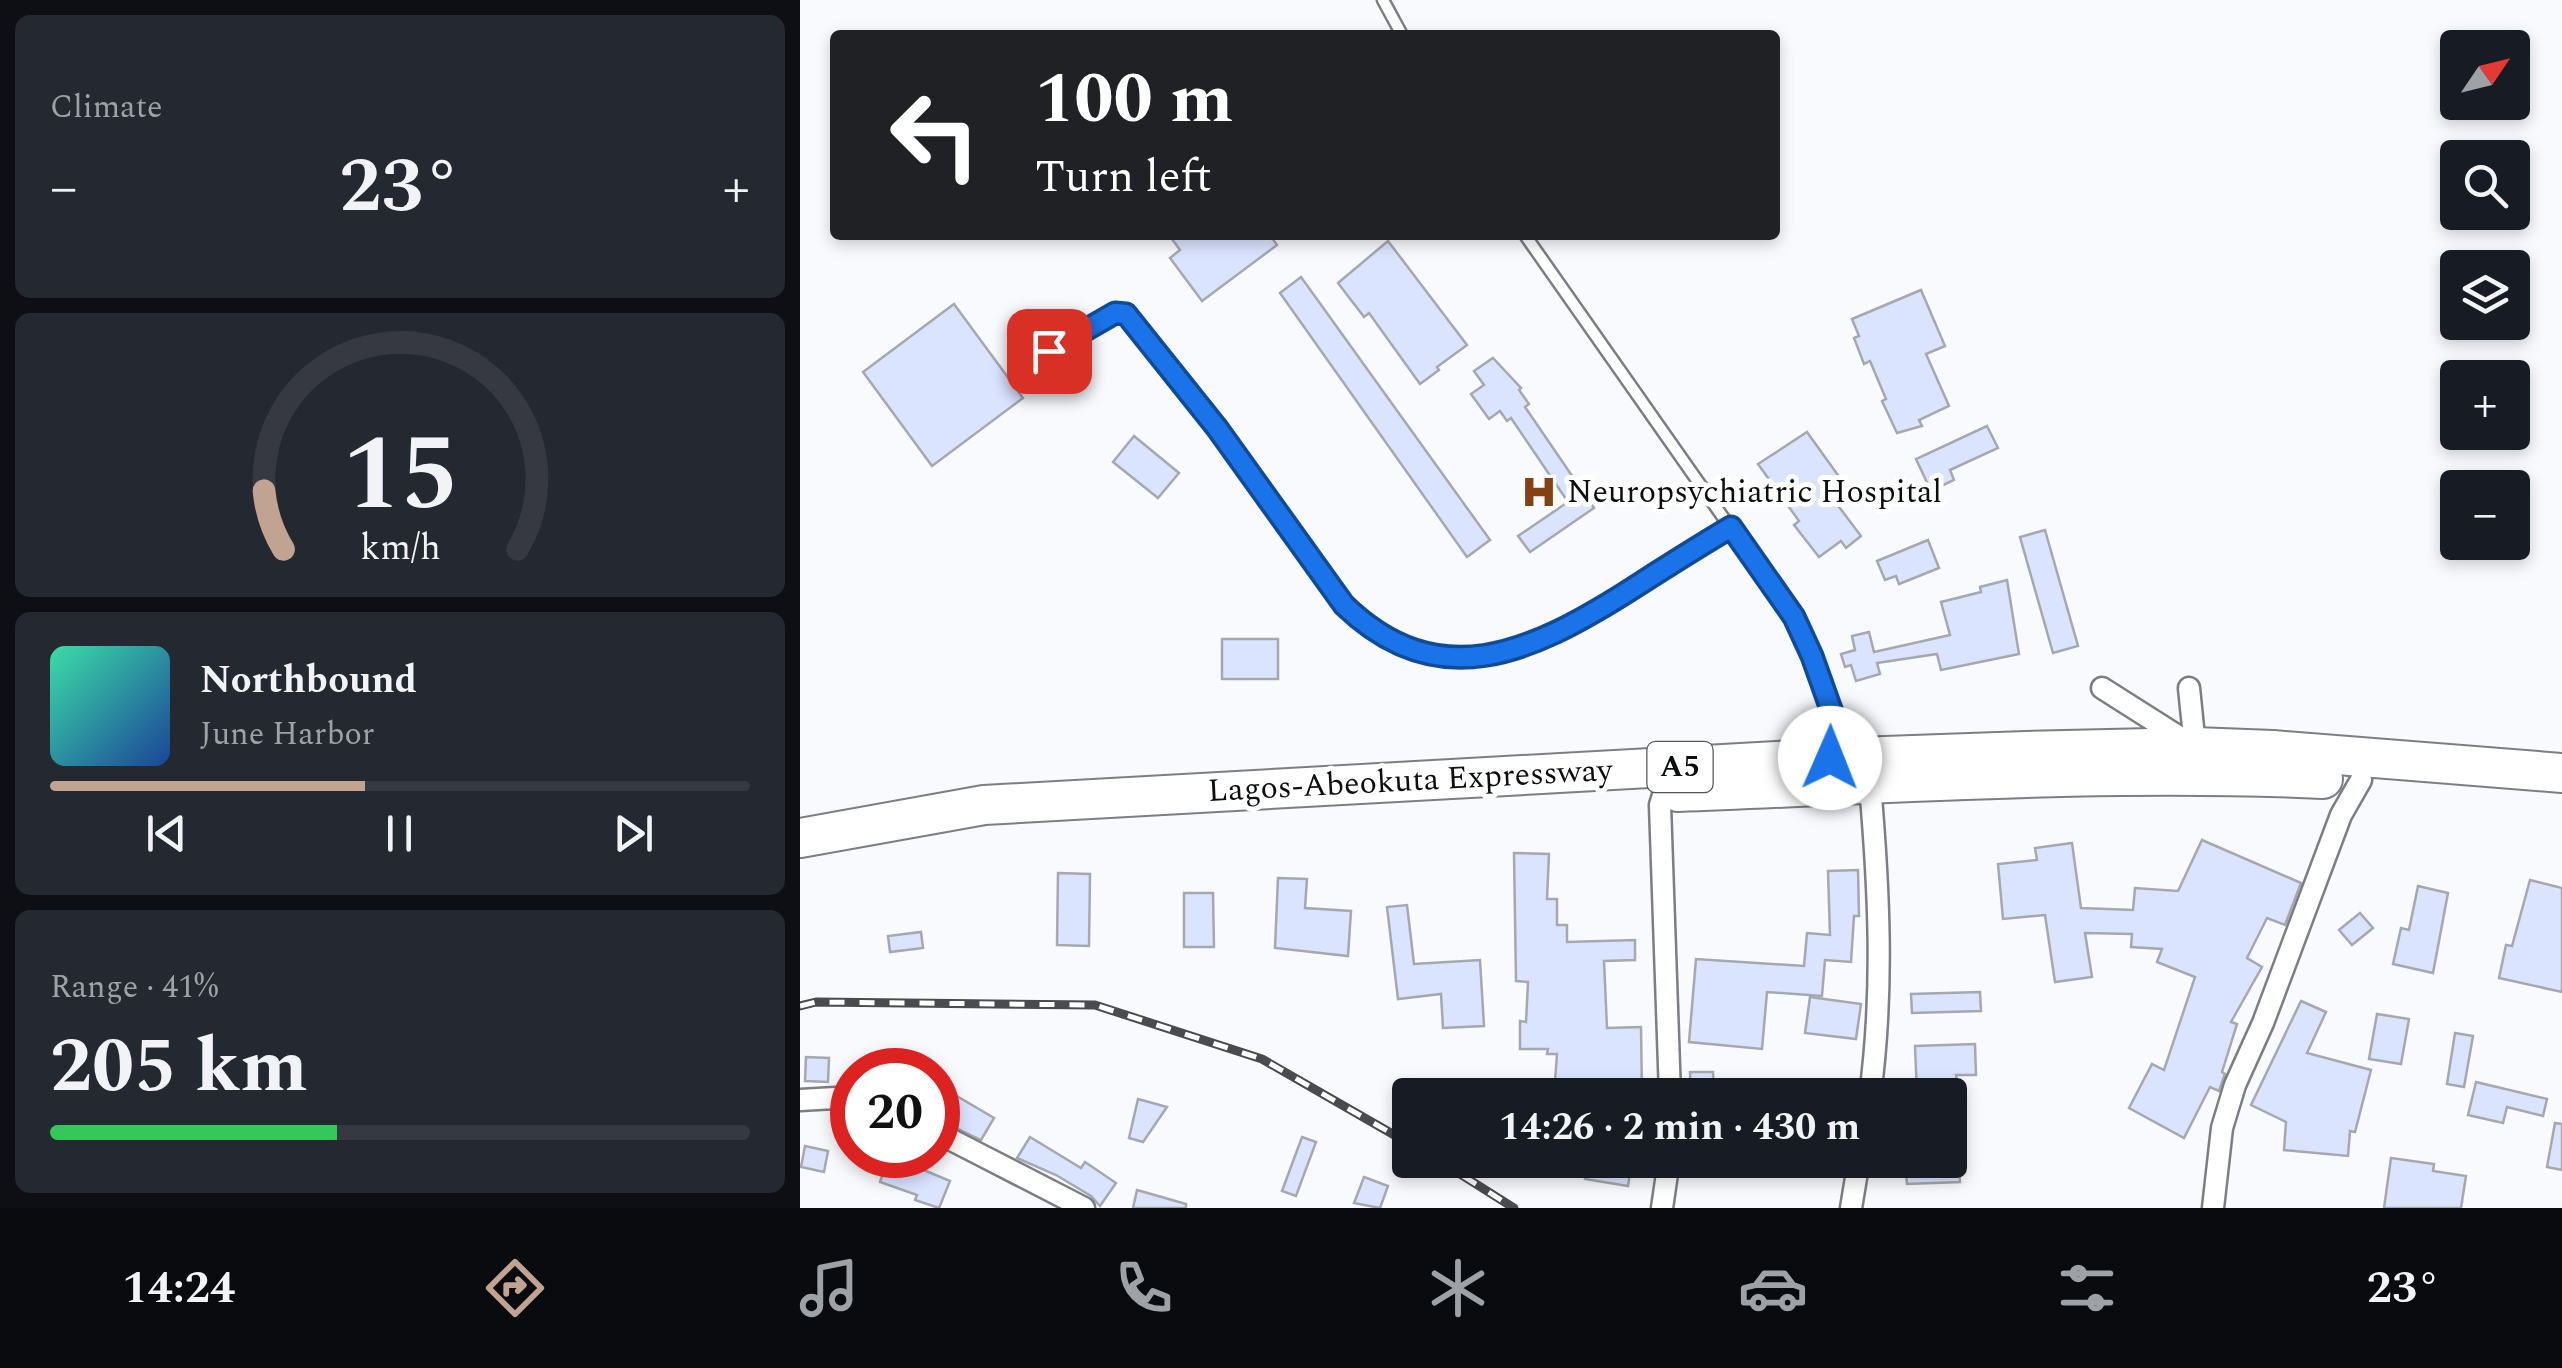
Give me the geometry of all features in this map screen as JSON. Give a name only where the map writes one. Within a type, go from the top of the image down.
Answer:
[{"type":"highway","name":"Lagos-Abeokuta Expressway","points":[[800,838],[984,805],[1830,758],[2194,748],[2351,755],[2562,773]]},
{"type":"highway","name":"Lagos-Abeokuta Expressway","points":[[800,862],[924,837],[992,829],[1664,792],[2212,774],[2361,780],[2562,798]]},
{"type":"street","points":[[2102,688],[2194,748]]},
{"type":"street","points":[[2189,688],[2194,748]]},
{"type":"street","points":[[2214,1208],[2222,1128],[2235,1085],[2263,1023],[2342,814],[2361,780]]},
{"type":"street","points":[[1870,785],[1880,964],[1872,1078]]},
{"type":"street","points":[[1664,792],[1660,805],[1669,1078]]},
{"type":"street","points":[[800,1100],[830,1098]]},
{"type":"street","points":[[960,1144],[1084,1208]]},
{"type":"street","points":[[1662,1208],[1666,1178]]},
{"type":"street","points":[[1851,1208],[1856,1178]]},
{"type":"lane","points":[[1383,0],[1399,30]]},
{"type":"lane","points":[[1529,240],[1794,617],[1833,715],[1830,758]]},
{"type":"lane","points":[[1049,351],[1115,313],[1126,314],[1217,428],[1344,605],[1367,628],[1404,648],[1439,657],[1481,658],[1526,648],[1572,627],[1731,527]]},
{"type":"building","points":[[1173,240],[1274,240],[1277,245],[1202,301],[1170,258],[1180,250]]},
{"type":"building","points":[[1388,241],[1467,345],[1420,384],[1369,313],[1364,317],[1338,283]]},
{"type":"building","points":[[1301,277],[1490,540],[1467,557],[1280,293]]},
{"type":"building","points":[[1921,290],[1945,346],[1926,354],[1949,406],[1919,420],[1922,426],[1897,433],[1870,361],[1864,364],[1852,319]]},
{"type":"building","points":[[954,304],[1023,398],[932,466],[863,372]]},
{"type":"building","points":[[1493,358],[1521,388],[1529,404],[1525,407],[1594,508],[1530,552],[1518,536],[1568,502],[1511,418],[1507,421],[1500,411],[1489,419],[1471,394],[1484,385],[1474,371]]},
{"type":"building","points":[[1987,426],[1998,448],[1950,470],[1954,480],[1931,491],[1916,459]]},
{"type":"building","points":[[1807,432],[1845,485],[1830,495],[1861,536],[1846,548],[1841,541],[1819,557],[1794,525],[1799,521],[1758,464]]},
{"type":"building","points":[[1134,436],[1179,473],[1158,498],[1113,462]]},
{"type":"building","points":[[2045,530],[2078,646],[2053,653],[2020,537]]},
{"type":"building","points":[[1928,540],[1939,568],[1899,584],[1896,576],[1885,580],[1877,561]]},
{"type":"building","points":[[2007,580],[2019,654],[1941,670],[1937,654],[1877,663],[1880,674],[1856,681],[1851,665],[1845,667],[1841,654],[1855,650],[1852,636],[1869,632],[1874,652],[1950,635],[1941,602],[1981,592],[1980,587]]},
{"type":"building","points":[[1222,639],[1278,639],[1278,679],[1222,679]]},
{"type":"building","points":[[2202,840],[2301,883],[2285,925],[2267,918],[2247,958],[2262,967],[2231,1022],[2237,1024],[2222,1072],[2225,1074],[2219,1091],[2210,1087],[2184,1138],[2129,1108],[2152,1064],[2164,1070],[2195,977],[2157,962],[2162,949],[2131,947],[2132,934],[2085,933],[2092,977],[2055,982],[2045,915],[2003,919],[1998,864],[2037,860],[2035,848],[2072,843],[2081,908],[2133,910],[2135,888],[2178,891]]},
{"type":"building","points":[[1514,853],[1549,854],[1547,899],[1557,899],[1557,925],[1567,925],[1567,942],[1635,940],[1635,960],[1604,961],[1607,1028],[1641,1027],[1642,1078],[1555,1078],[1557,1054],[1547,1054],[1548,1049],[1520,1049],[1520,1021],[1526,1022],[1528,982],[1516,981]]},
{"type":"building","points":[[1858,870],[1859,916],[1854,916],[1851,962],[1825,960],[1822,996],[1767,992],[1762,1049],[1689,1042],[1696,959],[1804,966],[1807,933],[1830,935],[1828,871]]},
{"type":"building","points":[[1058,873],[1090,874],[1089,946],[1057,945]]},
{"type":"building","points":[[1278,878],[1307,879],[1305,908],[1351,911],[1348,956],[1275,948]]},
{"type":"building","points":[[2530,880],[2562,888],[2562,992],[2499,978],[2506,945],[2512,946]]},
{"type":"building","points":[[2418,886],[2448,893],[2433,973],[2393,964],[2401,928],[2409,930]]},
{"type":"building","points":[[1184,893],[1213,893],[1214,947],[1184,947]]},
{"type":"building","points":[[1407,905],[1414,964],[1480,960],[1484,1026],[1443,1028],[1441,994],[1398,999],[1387,907]]},
{"type":"building","points":[[2360,913],[2373,928],[2352,945],[2339,930]]},
{"type":"building","points":[[921,932],[923,948],[890,952],[888,936]]},
{"type":"building","points":[[1980,992],[1981,1011],[1912,1013],[1911,994]]},
{"type":"building","points":[[1810,997],[1861,1004],[1856,1039],[1805,1033]]},
{"type":"building","points":[[2301,1001],[2326,1012],[2307,1053],[2371,1070],[2355,1132],[2350,1131],[2348,1156],[2284,1150],[2286,1122],[2251,1105]]},
{"type":"building","points":[[2377,1014],[2409,1019],[2401,1064],[2369,1059]]},
{"type":"building","points":[[2455,1033],[2473,1036],[2464,1087],[2447,1084]]},
{"type":"building","points":[[1975,1044],[1976,1075],[1916,1078],[1915,1046]]},
{"type":"building","points":[[806,1057],[829,1058],[828,1082],[805,1081]]},
{"type":"building","points":[[1690,1072],[1713,1072],[1713,1078],[1690,1078]]},
{"type":"building","points":[[2476,1082],[2547,1099],[2543,1116],[2507,1107],[2503,1123],[2468,1115]]},
{"type":"building","points":[[960,1098],[994,1118],[981,1140],[960,1130]]},
{"type":"building","points":[[1138,1099],[1167,1107],[1143,1142],[1129,1138]]},
{"type":"building","points":[[2555,1123],[2562,1124],[2562,1170],[2547,1167]]},
{"type":"building","points":[[1030,1137],[1081,1168],[1085,1162],[1116,1183],[1100,1206],[1056,1175],[1017,1158]]},
{"type":"building","points":[[1302,1137],[1316,1142],[1296,1196],[1282,1191]]},
{"type":"building","points":[[805,1146],[828,1151],[824,1172],[801,1167]]},
{"type":"building","points":[[2391,1158],[2434,1164],[2433,1171],[2466,1176],[2461,1208],[2384,1208]]},
{"type":"building","points":[[1364,1177],[1388,1186],[1380,1208],[1354,1203]]},
{"type":"building","points":[[881,1178],[950,1181],[939,1208],[915,1200],[917,1195],[880,1182]]},
{"type":"building","points":[[1585,1178],[1629,1178],[1628,1186]]},
{"type":"building","points":[[1906,1178],[1960,1178],[1960,1182],[1907,1184]]},
{"type":"building","points":[[1137,1190],[1186,1204],[1186,1208],[1133,1208]]},
{"type":"railway","points":[[800,1006],[816,1002],[1095,1005],[1262,1059],[1392,1134]]},
{"type":"railway","points":[[1466,1178],[1514,1208]]},
{"type":"place","name":"Neuropsychiatric Hospital","points":[[1539,492]]},
{"type":"route","points":[[1049,351],[1115,313],[1126,314],[1217,428],[1344,605],[1367,628],[1404,648],[1439,657],[1481,658],[1526,648],[1572,627],[1731,527],[1794,617],[1812,656],[1833,715],[1830,758]]}]
